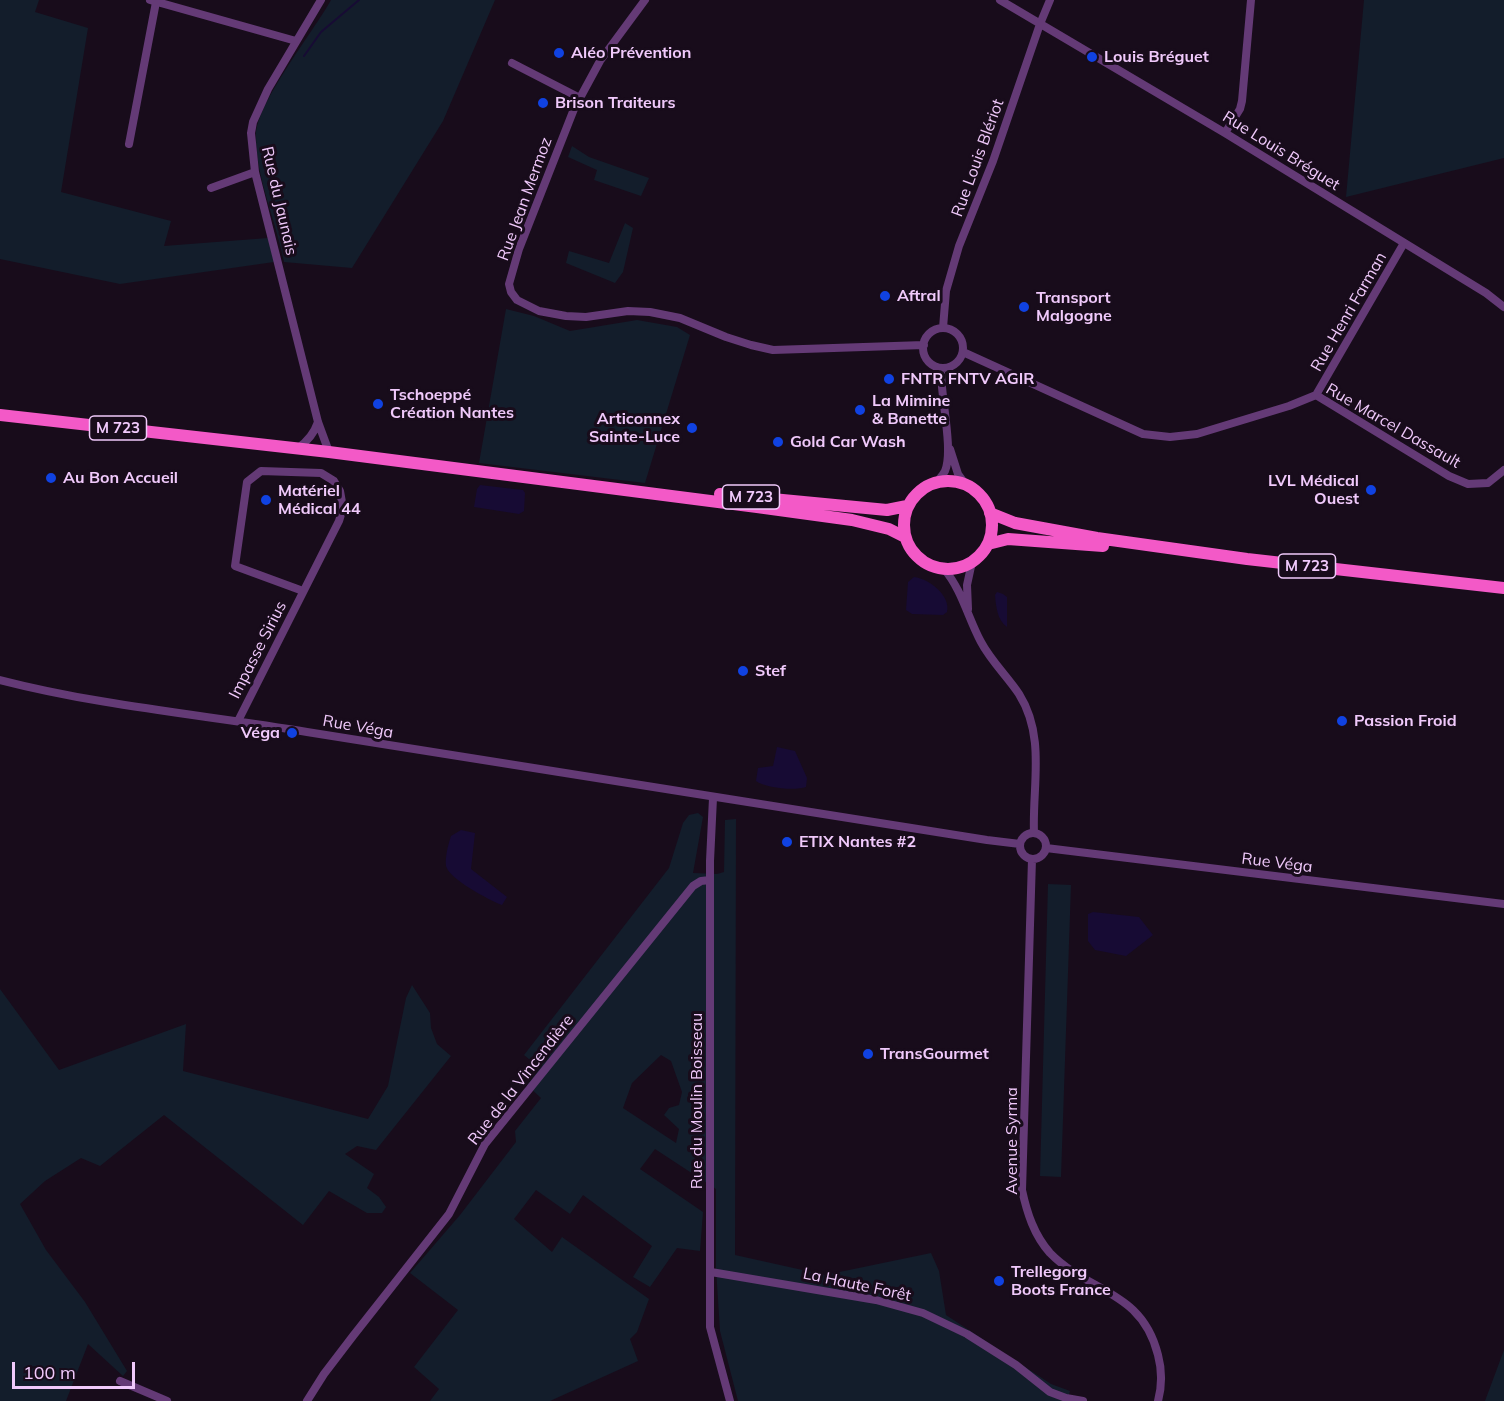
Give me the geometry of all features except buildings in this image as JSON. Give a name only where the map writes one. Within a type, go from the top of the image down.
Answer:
[{"type":"main road","name":"M 723","points":[[0,415],[329,452],[852,520],[889,529],[905,537]]},
{"type":"main road","points":[[950,480],[966,485],[981,495],[990,513],[992,529],[988,544],[982,554],[961,567],[944,569],[927,564],[918,557],[905,537],[904,519],[907,506],[914,495],[924,487],[937,482],[950,480]]},
{"type":"main road","name":"M 723","points":[[593,486],[667,488],[887,510],[907,506]]},
{"type":"main road","name":"M 723","points":[[990,513],[1015,523],[1054,531],[1247,559],[1504,588]]},
{"type":"main road","name":"M 723","points":[[988,544],[1008,539],[1247,559]]},
{"type":"main road","name":"M 723","points":[[1475,586],[1504,593]]},
{"type":"street","name":"Rue du Jaunais","points":[[321,0],[268,89],[253,122],[251,133],[255,172],[318,422],[329,452]]},
{"type":"street","name":"Rue Jean Mermoz","points":[[645,0],[600,61],[580,98],[550,167],[508,284],[517,300],[539,311],[566,316],[586,317],[628,311],[650,312],[680,318],[726,337],[773,350],[924,345]]},
{"type":"street","name":"Rue Louis Bréguet","points":[[1000,0],[1225,133],[1486,292],[1504,307]]},
{"type":"street","name":"Rue Louis Blériot","points":[[943,328],[946,291],[959,246],[993,161],[1050,0]]},
{"type":"street","points":[[1225,133],[1240,109],[1242,101],[1251,0]]},
{"type":"street","points":[[129,144],[153,1],[296,42]]},
{"type":"street","points":[[512,63],[580,98]]},
{"type":"street","points":[[211,188],[255,172]]},
{"type":"street","name":"Rue Henri Farman","points":[[1316,395],[1404,243]]},
{"type":"street","points":[[943,328],[959,336],[963,352],[957,362],[941,368],[927,360],[924,345],[929,335],[943,328]]},
{"type":"street","name":"Rue Marcel Dassault","points":[[963,352],[1143,434],[1170,437],[1197,434],[1289,406],[1316,395],[1449,476],[1468,484],[1488,483],[1504,470]]},
{"type":"street","points":[[941,368],[940,384],[947,438],[954,465],[966,485]]},
{"type":"street","points":[[297,449],[305,443],[318,422]]},
{"type":"street","points":[[937,482],[947,466],[947,438]]},
{"type":"street","name":"Impasse Sirius","points":[[238,721],[339,521],[343,508],[340,491],[334,481],[321,473],[261,471],[247,482],[235,566],[303,591]]},
{"type":"street","points":[[969,617],[967,585],[972,562]]},
{"type":"street","points":[[944,569],[956,584],[985,651],[1018,693],[1034,727],[1036,751],[1034,833]]},
{"type":"street","name":"Rue Véga","points":[[0,680],[62,695],[1020,844]]},
{"type":"street","name":"Rue du Moulin Boisseau","points":[[717,798],[710,880],[710,1327],[730,1401]]},
{"type":"street","points":[[1034,833],[1042,836],[1046,848],[1040,857],[1032,859],[1024,856],[1020,844],[1027,835],[1034,833]]},
{"type":"street","name":"Rue Véga","points":[[1046,848],[1504,904]]},
{"type":"street","name":"Avenue Syrma","points":[[1032,859],[1022,1190],[1031,1222],[1050,1253],[1124,1302],[1144,1323],[1155,1345],[1160,1363],[1161,1379],[1158,1401]]},
{"type":"street","name":"Rue de la Vincendière","points":[[307,1401],[335,1359],[449,1214],[485,1144],[693,885],[701,880],[710,880]]},
{"type":"street","name":"La Haute Forêt","points":[[711,1272],[876,1300],[923,1313],[967,1334],[1016,1365],[1050,1392],[1083,1401]]},
{"type":"street","points":[[120,1381],[167,1401]]},
{"type":"shaded area","points":[[0,0],[39,0],[35,12],[88,28],[61,192],[171,221],[164,246],[268,238],[274,262],[120,284],[0,259]]},
{"type":"shaded area","points":[[331,0],[495,0],[443,121],[352,268],[284,262],[259,168],[257,152],[258,123],[265,106]]},
{"type":"shaded area","points":[[1364,0],[1504,0],[1504,158],[1346,197]]},
{"type":"shaded area","points":[[572,146],[589,157],[649,178],[641,196],[594,180],[597,170],[568,157]]},
{"type":"shaded area","points":[[625,223],[633,228],[623,272],[615,283],[566,263],[569,251],[609,263]]},
{"type":"shaded area","points":[[506,309],[534,316],[570,331],[637,320],[677,327],[690,335],[645,483],[479,463]]},
{"type":"shaded area","points":[[480,485],[523,490],[525,493],[524,511],[519,514],[474,507],[477,489]]},
{"type":"shaded area","points":[[914,577],[933,585],[943,594],[947,612],[943,615],[912,614],[906,610],[908,582]]},
{"type":"shaded area","points":[[997,592],[1007,597],[1007,627],[1001,621],[998,612],[995,595]]},
{"type":"shaded area","points":[[777,747],[795,751],[807,778],[806,787],[780,788],[756,781],[758,768],[773,766]]},
{"type":"shaded area","points":[[698,813],[703,817],[693,873],[724,872],[725,820],[736,819],[735,1255],[825,1275],[931,1253],[939,1271],[946,1315],[1051,1384],[1070,1391],[1067,1401],[738,1401],[720,1331],[716,1268],[716,1189],[655,1149],[640,1169],[703,1212],[700,1251],[677,1248],[650,1287],[633,1277],[652,1246],[583,1195],[570,1214],[536,1190],[514,1219],[552,1252],[562,1237],[649,1299],[637,1332],[630,1339],[638,1361],[550,1401],[430,1401],[439,1389],[414,1367],[458,1310],[410,1273],[460,1215],[516,1142],[515,1131],[541,1098],[527,1085],[540,1068],[524,1055],[669,868],[683,823],[689,815]],"holes":[[[661,1055],[671,1061],[682,1092],[679,1105],[669,1108],[664,1115],[679,1129],[676,1143],[623,1108],[632,1083]]]},
{"type":"shaded area","points":[[461,830],[475,833],[471,869],[507,897],[502,905],[488,899],[454,877],[446,866],[451,836]]},
{"type":"shaded area","points":[[1048,884],[1071,885],[1061,1177],[1040,1176]]},
{"type":"shaded area","points":[[1093,912],[1139,917],[1153,935],[1126,956],[1095,950],[1088,941],[1088,914]]},
{"type":"shaded area","points":[[412,985],[430,1013],[431,1028],[437,1044],[451,1056],[376,1150],[357,1146],[345,1154],[374,1174],[367,1188],[379,1197],[386,1207],[382,1213],[367,1213],[329,1191],[303,1225],[164,1115],[100,1166],[81,1158],[45,1181],[20,1204],[46,1250],[85,1302],[127,1371],[123,1376],[88,1344],[66,1401],[0,1401],[0,989],[59,1070],[186,1024],[183,1071],[368,1119],[388,1086],[406,998]]},
{"type":"shaded area","points":[[1504,1350],[1504,1401],[1485,1401]]},
{"type":"waterway","points":[[304,56],[321,32],[359,0]]},
{"type":"place","name":"Aléo Prévention","points":[[559,53]]},
{"type":"place","name":"Louis Bréguet","points":[[1092,57]]},
{"type":"place","name":"Brison Traiteurs","points":[[543,103]]},
{"type":"place","name":"Aftral","points":[[885,296]]},
{"type":"place","name":"Transport Malgogne","points":[[1024,307]]},
{"type":"place","name":"FNTR FNTV AGIR","points":[[889,379]]},
{"type":"place","name":"Tschoeppé Création Nantes","points":[[378,404]]},
{"type":"place","name":"La Mimine & Banette","points":[[860,410]]},
{"type":"place","name":"Articonnex Sainte-Luce","points":[[692,428]]},
{"type":"place","name":"Gold Car Wash","points":[[778,442]]},
{"type":"place","name":"Au Bon Accueil","points":[[51,478]]},
{"type":"place","name":"LVL Médical Ouest","points":[[1371,490]]},
{"type":"place","name":"Matériel Médical 44","points":[[266,500]]},
{"type":"place","name":"Stef","points":[[743,671]]},
{"type":"place","name":"Passion Froid","points":[[1342,721]]},
{"type":"place","name":"Véga","points":[[292,733]]},
{"type":"place","name":"ETIX Nantes #2","points":[[787,842]]},
{"type":"place","name":"TransGourmet","points":[[868,1054]]},
{"type":"place","name":"Trellegorg Boots France","points":[[999,1281]]}]
